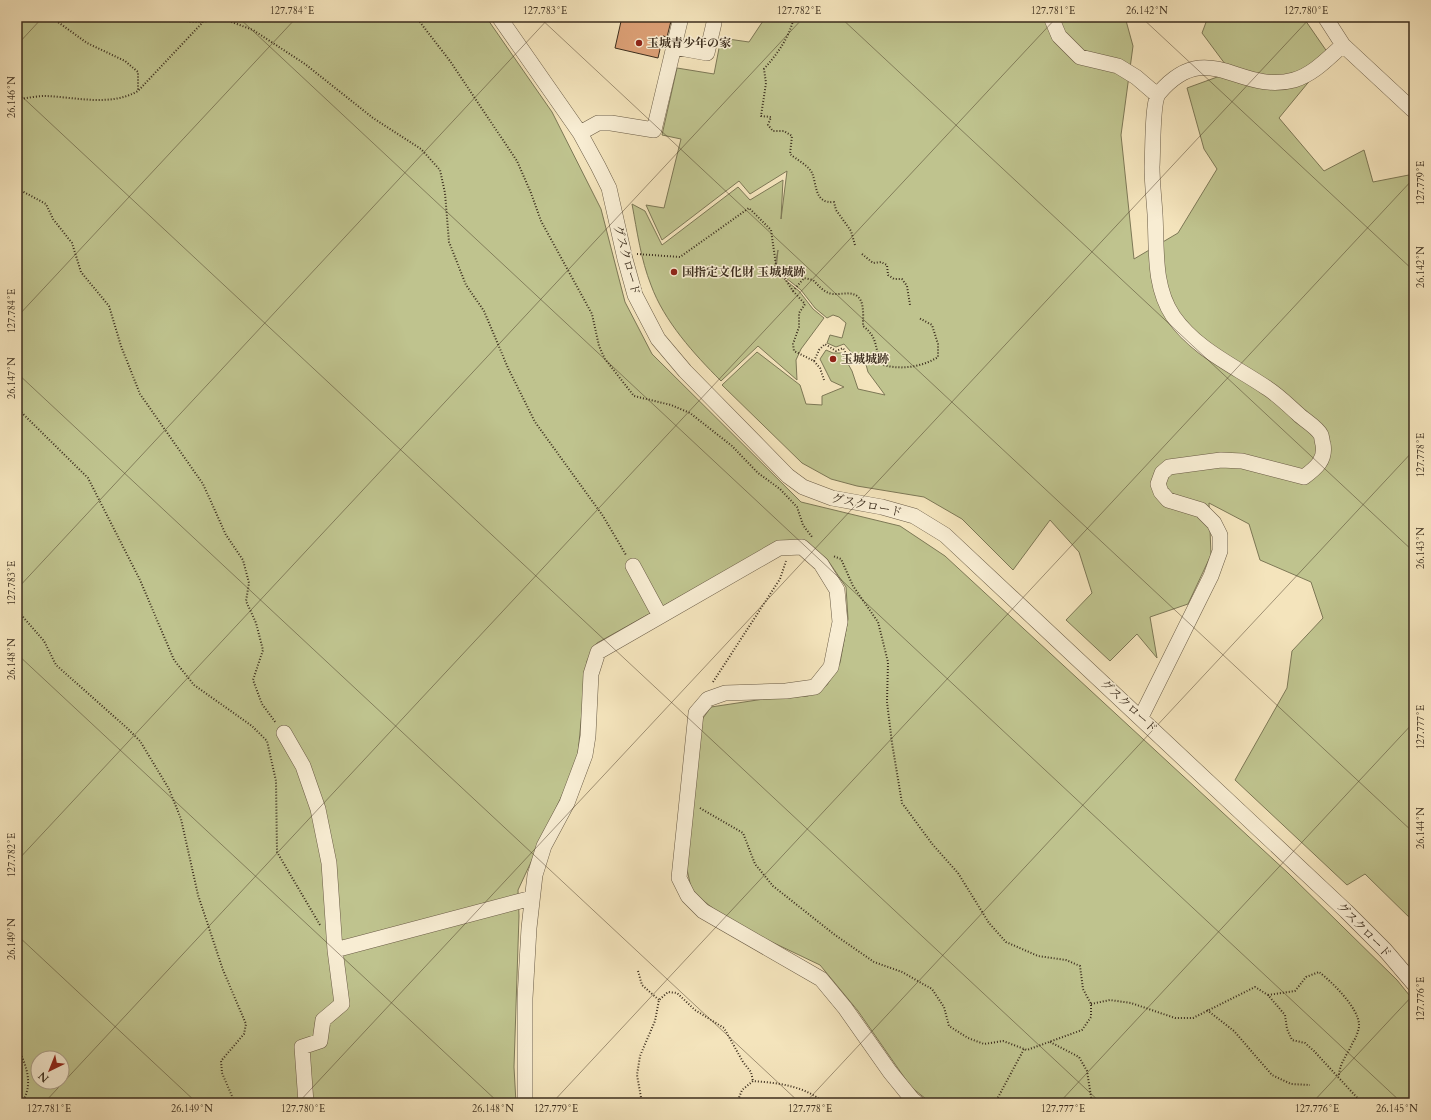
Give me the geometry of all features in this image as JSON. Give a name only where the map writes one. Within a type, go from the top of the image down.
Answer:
[{"type":"street","name":"グスクロード","points":[[499,17],[580,133],[609,188],[625,259],[635,295],[658,338],[685,371],[788,476],[803,487],[832,498],[882,507],[914,516],[945,535],[1141,717],[1346,911],[1385,950],[1414,984]]},
{"type":"street","points":[[580,133],[598,123],[611,123],[654,130],[681,17]]},
{"type":"street","points":[[1051,17],[1059,36],[1080,57],[1118,66],[1136,77],[1157,95]]},
{"type":"street","points":[[1325,17],[1343,45],[1414,111]]},
{"type":"street","points":[[674,46],[707,52],[714,22]]},
{"type":"street","points":[[1141,717],[1211,576],[1220,551],[1220,535],[1214,523],[1202,510],[1168,500],[1161,492],[1158,484],[1162,473],[1169,467],[1221,460],[1242,461],[1304,477],[1318,466],[1325,452],[1321,434],[1269,389],[1200,346],[1174,316],[1162,294],[1157,274],[1152,175],[1157,95],[1174,76],[1185,71],[1203,67],[1214,67],[1260,82],[1276,83],[1295,80],[1314,71],[1343,45]]},
{"type":"street","points":[[526,1103],[525,998],[535,875],[544,846],[567,804],[585,755],[588,736],[591,674],[598,652],[779,548],[802,547],[821,564],[837,590],[840,622],[831,667],[815,687],[786,691],[725,693],[708,699],[696,713],[679,878],[688,896],[703,911],[821,979],[845,1008],[904,1089],[917,1103]]},
{"type":"street","points":[[633,566],[660,616]]},
{"type":"street","points":[[284,733],[303,766],[318,809],[329,863],[335,944],[342,1004],[323,1020],[320,1041],[302,1047],[306,1103]]},
{"type":"street","points":[[335,944],[532,898]]},
{"type":"path","points":[[51,17],[87,43],[125,61],[138,72],[138,91]]},
{"type":"path","points":[[163,17],[192,22],[206,22]]},
{"type":"path","points":[[416,17],[450,60],[517,161],[541,221],[592,314],[599,346],[605,359],[634,396],[690,413],[732,446],[758,473],[780,489],[797,507],[803,525],[814,539],[806,551]]},
{"type":"path","points":[[794,17],[791,29],[778,52],[764,69],[766,84],[761,116],[771,117],[768,125],[773,131],[784,131],[792,136],[790,154],[812,172],[814,185],[821,198],[828,202],[834,202],[836,210],[851,230],[855,245]]},
{"type":"path","points":[[17,103],[20,98],[44,96],[108,100],[126,98],[138,91],[202,22],[222,18],[253,30],[305,64],[373,118],[421,149],[440,170],[445,193],[449,242],[466,285],[484,311],[508,368],[535,422],[573,472],[603,516],[633,566]]},
{"type":"path","points":[[17,186],[20,190],[46,204],[53,219],[72,243],[81,272],[109,306],[121,346],[140,394],[203,484],[226,535],[243,560],[249,583],[246,601],[256,623],[263,650],[252,680],[262,704],[284,733]]},
{"type":"path","points":[[625,259],[638,254],[680,257],[699,242],[749,208],[771,230],[776,265],[793,291],[805,304],[799,314],[799,327],[793,344],[794,351],[814,361],[820,368],[824,380]]},
{"type":"path","points":[[862,254],[873,263],[881,262],[887,265],[888,275],[894,279],[902,279],[908,286],[910,305]]},
{"type":"path","points":[[793,291],[804,278],[813,280],[822,290],[833,294],[844,293],[855,295],[861,301],[863,326],[871,332],[876,340],[878,356],[883,365],[893,368],[926,364],[938,357],[938,344],[932,325],[919,318]]},
{"type":"path","points":[[814,361],[819,350],[825,344],[836,351],[843,348],[850,361]]},
{"type":"path","points":[[17,408],[88,478],[140,580],[174,660],[194,685],[240,718],[267,741],[276,781],[277,852],[317,923],[335,944]]},
{"type":"path","points":[[708,699],[706,693],[780,579],[790,548]]},
{"type":"path","points":[[687,800],[743,834],[755,864],[773,886],[835,935],[874,962],[902,972],[932,989],[944,1007],[949,1026],[968,1038],[984,1044],[1003,1041],[1028,1050],[1082,1030],[1091,1017],[1091,1004],[1083,989],[1080,966],[1066,960],[1038,956],[1006,942],[989,923],[958,873],[933,845],[902,803],[887,702],[888,662],[878,622],[853,586],[841,560],[828,554]]},
{"type":"path","points":[[17,610],[44,641],[56,665],[140,741],[169,789],[181,819],[198,895],[223,970],[246,1024],[244,1034],[221,1061],[222,1073],[235,1103]]},
{"type":"path","points":[[638,972],[642,985],[659,1000]]},
{"type":"path","points":[[1268,995],[1295,991],[1306,977],[1319,972],[1332,981],[1352,1008],[1359,1024],[1354,1041],[1340,1065],[1339,1075]]},
{"type":"path","points":[[1091,1004],[1110,1000],[1131,1003],[1175,1018],[1192,1018],[1255,987],[1268,995],[1285,1015],[1287,1029],[1292,1040],[1305,1043],[1339,1075],[1362,1103]]},
{"type":"path","points":[[642,1103],[638,1075],[640,1056],[655,1021],[659,1000],[668,992],[677,993],[695,1010],[724,1028],[743,1062],[751,1072],[753,1081]]},
{"type":"path","points":[[1207,1010],[1234,1031],[1272,1075],[1291,1084],[1310,1085]]},
{"type":"path","points":[[1050,1042],[1079,1057],[1087,1071],[1092,1103]]},
{"type":"path","points":[[17,1046],[28,1072],[27,1094],[24,1102]]},
{"type":"path","points":[[995,1103],[1024,1048]]},
{"type":"path","points":[[737,1103],[742,1090],[753,1081],[792,1086],[814,1094],[824,1103]]},
{"type":"path","points":[[17,1090],[24,1102]]},
{"type":"green space","points":[[17,17],[486,17],[552,112],[601,209],[625,302],[652,354],[801,502],[900,526],[945,556],[1288,873],[1397,980],[1414,1001],[1414,1103],[931,1103],[911,1087],[858,1011],[820,965],[732,923],[692,892],[686,865],[698,725],[711,707],[764,699],[808,696],[827,685],[840,663],[848,619],[846,587],[827,559],[800,541],[774,544],[597,643],[587,661],[577,763],[518,890],[519,916],[514,1067],[516,1103],[17,1103]]},
{"type":"green space","points":[[763,17],[1125,17],[1133,46],[1121,135],[1134,259],[1178,233],[1217,169],[1204,149],[1187,88],[1231,72],[1202,33],[1208,17],[1303,17],[1330,56],[1279,118],[1324,171],[1364,150],[1373,182],[1414,174],[1414,922],[1365,874],[1347,885],[1235,780],[1287,688],[1292,651],[1323,618],[1311,582],[1260,560],[1249,524],[1209,503],[1211,555],[1188,604],[1150,617],[1157,658],[1137,634],[1110,661],[1066,620],[1092,593],[1079,552],[1050,520],[1013,570],[962,519],[924,497],[857,486],[831,479],[802,463],[722,385],[757,352],[800,385],[806,404],[822,405],[822,396],[844,387],[831,381],[820,359],[826,350],[833,353],[842,353],[852,371],[858,389],[885,395],[868,372],[865,361],[851,352],[844,344],[836,347],[827,343],[830,335],[842,338],[846,323],[839,317],[833,315],[827,318],[815,308],[801,290],[776,270],[778,250],[774,271],[799,291],[813,309],[824,318],[801,349],[796,360],[797,380],[758,346],[721,381],[700,360],[672,324],[657,298],[645,266],[632,204],[645,211],[662,245],[738,187],[750,200],[783,180],[781,219],[787,171],[750,194],[739,181],[662,240],[646,205],[664,208],[681,139],[662,135],[677,68],[714,74],[721,38],[749,42],[763,21]]},
{"type":"building","name":"玉城青少年の家","points":[[622,17],[672,17],[667,37],[663,36],[658,58],[615,48]]},
{"type":"place","name":"玉城青少年の家","points":[[639,43]]},
{"type":"place","name":"国指定文化財 玉城城跡","points":[[674,272]]},
{"type":"place","name":"玉城城跡","points":[[833,359]]}]
